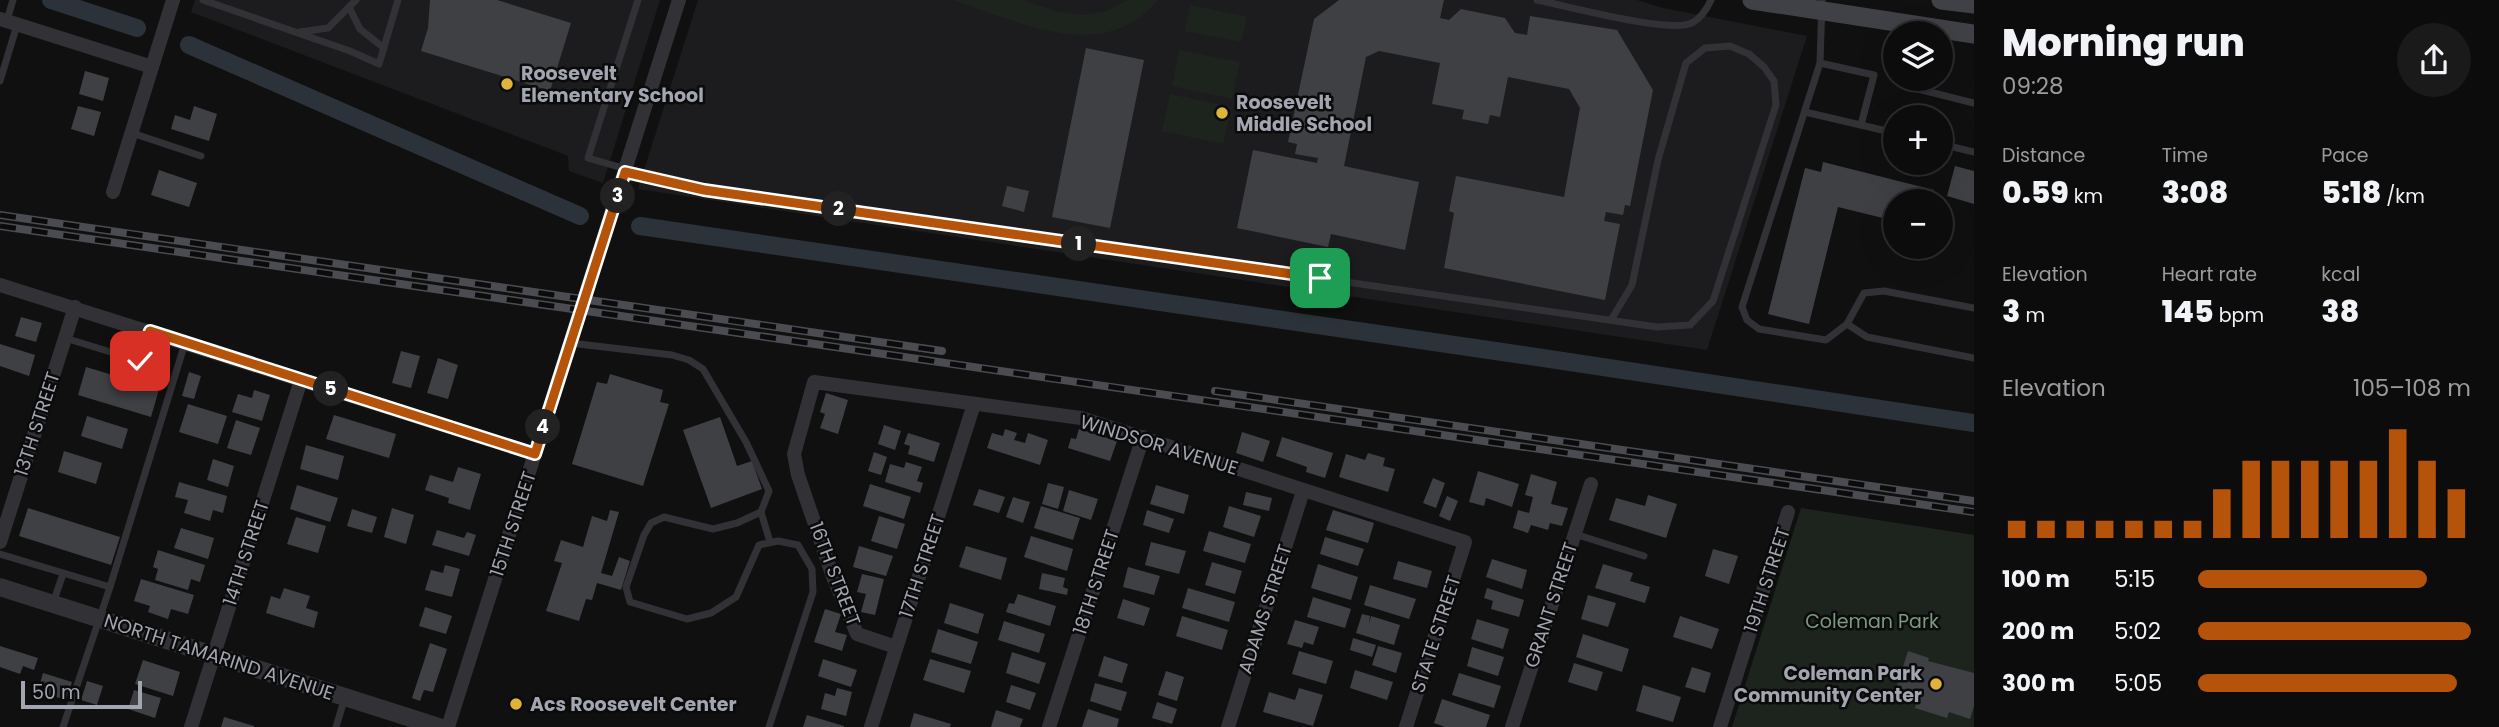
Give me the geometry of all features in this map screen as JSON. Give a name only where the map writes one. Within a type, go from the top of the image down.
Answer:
[{"type":"main road","points":[[1752,0],[1821,6],[1974,34]]},
{"type":"main road","points":[[1941,0],[1974,4]]},
{"type":"street","points":[[113,192],[173,0]]},
{"type":"street","name":"15TH STREET","points":[[448,727],[679,0]]},
{"type":"street","points":[[8,22],[152,68]]},
{"type":"street","points":[[0,285],[535,454]]},
{"type":"street","name":"13TH STREET","points":[[0,542],[75,307]]},
{"type":"street","name":"14TH STREET","points":[[191,727],[301,380]]},
{"type":"street","name":"WINDSOR AVENUE","points":[[799,475],[794,454],[814,382],[1081,418],[1465,542]]},
{"type":"street","name":"17TH STREET","points":[[870,727],[974,404]]},
{"type":"street","name":"18TH STREET","points":[[1049,727],[1143,437]]},
{"type":"street","name":"16TH STREET","points":[[799,475],[832,574],[858,634],[896,647]]},
{"type":"street","name":"GRANT STREET","points":[[1512,727],[1591,484]]},
{"type":"street","name":"ADAMS STREET","points":[[1228,727],[1303,491]]},
{"type":"street","name":"19TH STREET","points":[[1720,727],[1788,512]]},
{"type":"street","name":"STATE STREET","points":[[1406,727],[1465,542]]},
{"type":"street","name":"NORTH TAMARIND AVENUE","points":[[0,587],[439,727]]},
{"type":"lane","points":[[0,81],[13,0]]},
{"type":"lane","points":[[203,0],[379,64],[398,0]]},
{"type":"lane","points":[[299,33],[328,29],[356,0]]},
{"type":"lane","points":[[638,0],[588,159],[704,190],[1660,328],[1690,325],[1713,301],[1776,105],[1773,81],[1764,67],[1749,54],[1730,46],[1705,48],[1686,62],[1658,160],[1632,285],[1611,320]]},
{"type":"lane","points":[[1537,0],[1646,23],[1675,26],[1690,24],[1699,18],[1711,0]]},
{"type":"lane","points":[[1821,6],[1820,63],[1742,307],[1747,320],[1759,329],[1826,340],[1847,324],[1864,293],[1884,291],[1974,308]]},
{"type":"lane","points":[[349,8],[360,29],[384,48]]},
{"type":"lane","points":[[1820,63],[1874,75],[1861,125]]},
{"type":"lane","points":[[1926,91],[1974,103]]},
{"type":"lane","points":[[1805,112],[1883,130]]},
{"type":"lane","points":[[131,133],[201,156]]},
{"type":"lane","points":[[1953,147],[1974,152]]},
{"type":"lane","points":[[1847,324],[1867,337],[1974,358]]},
{"type":"lane","points":[[65,338],[140,361],[150,331]]},
{"type":"lane","points":[[63,727],[110,587],[185,343]]},
{"type":"lane","points":[[570,343],[672,355],[689,359],[703,369],[746,442],[769,491],[761,512],[770,542]]},
{"type":"lane","points":[[761,512],[737,523],[713,529],[664,517],[651,523],[643,535],[626,587],[631,602],[687,619],[710,614],[736,597],[759,545],[778,541],[798,545],[812,569],[813,592],[769,727]]},
{"type":"lane","points":[[1575,534],[1644,556]]},
{"type":"lane","points":[[0,554],[110,587]]},
{"type":"lane","points":[[53,604],[62,574]]},
{"type":"lane","points":[[345,697],[337,726],[346,727]]},
{"type":"shaded area","name":"Roosevelt Elementary School","points":[[195,0],[660,0],[603,183],[569,171],[568,156],[191,12]]},
{"type":"shaded area","name":"Roosevelt Middle School","points":[[698,0],[1637,0],[1663,8],[1807,36],[1707,350],[638,189]]},
{"type":"green space","points":[[953,0],[1022,0],[1058,12],[1083,15],[1107,11],[1128,0],[1158,0],[1136,20],[1112,31],[1086,35],[1032,27]]},
{"type":"green space","points":[[1190,5],[1247,17],[1241,42],[1185,31]]},
{"type":"green space","points":[[1179,50],[1240,62],[1232,99],[1172,86]]},
{"type":"green space","points":[[1170,94],[1231,107],[1223,144],[1162,131]]},
{"type":"green space","name":"Coleman Park","points":[[1801,508],[1974,535],[1974,727],[1732,727]]},
{"type":"building","points":[[430,0],[497,0],[571,23],[550,91],[421,51],[428,28]]},
{"type":"building","points":[[1339,0],[1444,0],[1440,18],[1449,20],[1461,9],[1505,18],[1515,33],[1527,35],[1530,16],[1617,30],[1653,90],[1630,206],[1625,205],[1623,215],[1606,212],[1604,221],[1620,224],[1605,300],[1444,268],[1454,213],[1449,211],[1456,176],[1564,197],[1580,108],[1569,89],[1508,77],[1500,117],[1490,115],[1488,124],[1462,119],[1464,110],[1432,104],[1440,63],[1379,51],[1366,57],[1344,166],[1419,182],[1405,250],[1331,234],[1328,247],[1237,228],[1253,150],[1317,163],[1318,158],[1295,154],[1297,144],[1288,142],[1314,19]]},
{"type":"building","points":[[1086,48],[1144,60],[1110,228],[1052,217]]},
{"type":"building","points":[[85,71],[109,78],[103,101],[79,94]]},
{"type":"building","points":[[78,106],[101,112],[94,136],[71,129]]},
{"type":"building","points":[[194,106],[217,114],[209,141],[171,129],[175,115],[190,120]]},
{"type":"building","points":[[1823,162],[1930,189],[1883,189],[1883,218],[1838,207],[1809,324],[1768,314],[1805,168],[1821,172]]},
{"type":"building","points":[[1955,166],[1974,171],[1974,204],[1953,198],[1953,189],[1949,189]]},
{"type":"building","points":[[159,170],[197,183],[189,207],[151,195]]},
{"type":"building","points":[[1007,186],[1029,191],[1024,212],[1002,206]]},
{"type":"building","points":[[21,317],[42,323],[36,342],[15,336]]},
{"type":"building","points":[[0,344],[35,355],[29,376],[0,366]]},
{"type":"building","points":[[401,351],[420,356],[411,388],[392,383]]},
{"type":"building","points":[[147,356],[167,362],[151,417],[78,395],[86,367],[139,383]]},
{"type":"building","points":[[438,358],[458,365],[448,399],[427,393]]},
{"type":"building","points":[[189,372],[201,376],[194,399],[182,396]]},
{"type":"building","points":[[610,374],[663,390],[660,402],[669,404],[643,486],[572,464],[597,382],[607,384]]},
{"type":"building","points":[[254,390],[270,395],[262,421],[232,412],[238,394],[252,398]]},
{"type":"building","points":[[826,393],[848,400],[838,434],[820,428],[825,414],[820,412]]},
{"type":"building","points":[[188,404],[227,416],[218,444],[179,432]]},
{"type":"building","points":[[334,415],[396,434],[389,458],[326,439]]},
{"type":"building","points":[[87,416],[128,429],[122,449],[81,436]]},
{"type":"building","points":[[720,417],[737,466],[752,461],[762,489],[711,508],[683,430]]},
{"type":"building","points":[[236,420],[260,428],[251,455],[227,448]]},
{"type":"building","points":[[884,425],[901,431],[895,450],[878,444]]},
{"type":"building","points":[[1005,429],[1017,433],[1014,440],[1025,443],[1028,433],[1048,440],[1040,465],[987,448],[992,433],[1003,436]]},
{"type":"building","points":[[1079,429],[1117,441],[1110,461],[1068,448],[1071,438],[1076,439]]},
{"type":"building","points":[[1242,432],[1270,441],[1263,462],[1236,453]]},
{"type":"building","points":[[908,433],[940,443],[934,462],[908,454],[910,446],[904,444]]},
{"type":"building","points":[[1282,437],[1333,453],[1325,478],[1306,472],[1307,467],[1276,456]]},
{"type":"building","points":[[306,445],[344,456],[338,480],[300,469]]},
{"type":"building","points":[[64,451],[102,463],[96,484],[58,472]]},
{"type":"building","points":[[874,452],[887,457],[881,475],[868,471]]},
{"type":"building","points":[[1368,453],[1385,458],[1383,466],[1395,469],[1388,492],[1339,477],[1346,454],[1365,460]]},
{"type":"building","points":[[213,459],[234,466],[228,487],[207,480]]},
{"type":"building","points":[[906,462],[922,467],[917,481],[923,483],[920,493],[885,482],[890,464],[904,468]]},
{"type":"building","points":[[458,467],[481,474],[470,510],[448,503],[449,498],[425,490],[430,475],[453,482]]},
{"type":"building","points":[[1478,471],[1519,484],[1512,507],[1486,498],[1484,506],[1469,502]]},
{"type":"building","points":[[1531,474],[1557,482],[1551,504],[1568,508],[1562,526],[1550,523],[1548,530],[1531,525],[1528,533],[1513,528],[1518,510],[1529,513],[1533,497],[1525,495]]},
{"type":"building","points":[[1433,478],[1445,483],[1436,508],[1423,503]]},
{"type":"building","points":[[179,482],[227,496],[223,513],[213,510],[210,521],[184,513],[188,500],[175,497]]},
{"type":"building","points":[[1048,483],[1064,487],[1058,509],[1042,504]]},
{"type":"building","points":[[870,484],[911,497],[904,519],[863,506]]},
{"type":"building","points":[[297,485],[338,498],[330,522],[290,509]]},
{"type":"building","points":[[1156,485],[1189,495],[1184,514],[1150,504]]},
{"type":"building","points":[[979,489],[1005,497],[999,513],[973,505]]},
{"type":"building","points":[[1069,490],[1098,499],[1091,520],[1063,511]]},
{"type":"building","points":[[1246,492],[1272,498],[1269,511],[1243,505]]},
{"type":"building","points":[[1648,495],[1677,504],[1666,538],[1609,520],[1616,498],[1645,506]]},
{"type":"building","points":[[1447,496],[1458,501],[1450,521],[1439,516]]},
{"type":"building","points":[[1013,497],[1030,502],[1023,523],[1006,517]]},
{"type":"building","points":[[1041,506],[1080,518],[1073,540],[1034,528]]},
{"type":"building","points":[[1229,506],[1261,516],[1254,537],[1223,527]]},
{"type":"building","points":[[28,508],[120,537],[111,565],[19,536]]},
{"type":"building","points":[[392,508],[414,515],[406,544],[384,537]]},
{"type":"building","points":[[352,509],[377,517],[372,533],[347,526]]},
{"type":"building","points":[[610,510],[619,512],[601,573],[612,576],[619,557],[630,561],[621,590],[597,583],[592,600],[586,599],[579,621],[546,611],[562,563],[554,561],[561,540],[583,547],[592,516],[607,521]]},
{"type":"building","points":[[1147,510],[1174,519],[1169,533],[1143,525]]},
{"type":"building","points":[[1333,510],[1374,523],[1368,543],[1326,530]]},
{"type":"building","points":[[879,516],[905,524],[897,549],[871,541]]},
{"type":"building","points":[[296,517],[326,526],[318,553],[287,544]]},
{"type":"building","points":[[181,528],[214,538],[208,559],[174,548]]},
{"type":"building","points":[[437,530],[464,538],[467,532],[476,535],[469,556],[432,545]]},
{"type":"building","points":[[1209,531],[1251,544],[1245,563],[1203,551]]},
{"type":"building","points":[[1031,536],[1073,549],[1067,571],[1024,557]]},
{"type":"building","points":[[1325,537],[1364,549],[1358,566],[1320,554]]},
{"type":"building","points":[[1151,542],[1186,551],[1179,574],[1145,565]]},
{"type":"building","points":[[859,546],[893,556],[886,576],[853,567]]},
{"type":"building","points":[[966,546],[1007,558],[1001,580],[959,567]]},
{"type":"building","points":[[1713,549],[1738,556],[1729,584],[1705,576]]},
{"type":"building","points":[[158,550],[205,565],[200,582],[191,579],[188,590],[155,580],[158,569],[153,567]]},
{"type":"building","points":[[1492,559],[1527,570],[1522,589],[1486,577]]},
{"type":"building","points":[[1398,561],[1432,571],[1427,588],[1393,579]]},
{"type":"building","points":[[1212,562],[1242,571],[1235,594],[1205,585]]},
{"type":"building","points":[[1318,564],[1358,577],[1351,600],[1311,588]]},
{"type":"building","points":[[1603,564],[1633,573],[1630,581],[1650,587],[1645,603],[1595,588]]},
{"type":"building","points":[[445,565],[460,569],[452,597],[425,590],[431,570],[443,573]]},
{"type":"building","points":[[1128,567],[1160,576],[1154,595],[1123,587]]},
{"type":"building","points":[[1042,573],[1065,578],[1063,587],[1068,589],[1067,595],[1039,589]]},
{"type":"building","points":[[862,574],[884,579],[875,615],[861,612],[866,594],[857,592]]},
{"type":"building","points":[[141,579],[194,595],[188,614],[171,609],[168,619],[148,612],[150,606],[134,601]]},
{"type":"building","points":[[1370,585],[1416,599],[1409,619],[1364,605]]},
{"type":"building","points":[[284,588],[310,596],[306,608],[318,612],[314,628],[266,613],[271,596],[280,599]]},
{"type":"building","points":[[1188,588],[1235,602],[1229,622],[1182,608]]},
{"type":"building","points":[[1487,588],[1524,600],[1519,617],[1491,609],[1493,601],[1484,598]]},
{"type":"building","points":[[1018,594],[1056,606],[1050,626],[1006,612],[1009,603],[1014,604]]},
{"type":"building","points":[[1588,595],[1616,603],[1608,627],[1581,619]]},
{"type":"building","points":[[1313,597],[1351,609],[1345,628],[1307,617]]},
{"type":"building","points":[[1123,599],[1150,608],[1144,626],[1117,618]]},
{"type":"building","points":[[950,603],[984,614],[978,634],[944,623]]},
{"type":"building","points":[[425,607],[452,616],[446,634],[419,626]]},
{"type":"building","points":[[825,609],[841,614],[835,632],[847,635],[842,651],[814,642]]},
{"type":"building","points":[[1362,614],[1370,616],[1369,624],[1371,616],[1400,625],[1394,645],[1356,633]]},
{"type":"building","points":[[1182,616],[1228,630],[1222,650],[1176,636]]},
{"type":"building","points":[[1680,616],[1719,629],[1712,649],[1673,637]]},
{"type":"building","points":[[1477,619],[1509,629],[1503,649],[1471,639]]},
{"type":"building","points":[[1295,620],[1319,627],[1313,645],[1304,642],[1302,648],[1287,644]]},
{"type":"building","points":[[1004,621],[1045,634],[1039,653],[998,640]]},
{"type":"building","points":[[938,629],[978,642],[971,664],[931,652]]},
{"type":"building","points":[[1583,634],[1629,649],[1622,672],[1576,657]]},
{"type":"building","points":[[1353,638],[1376,645],[1372,657],[1350,650]]},
{"type":"building","points":[[430,643],[447,649],[433,692],[424,690],[420,701],[412,698]]},
{"type":"building","points":[[0,646],[38,658],[34,670],[23,666],[20,674],[0,667]]},
{"type":"building","points":[[1378,646],[1402,653],[1396,673],[1372,665]]},
{"type":"building","points":[[1472,647],[1504,657],[1498,676],[1467,666]]},
{"type":"building","points":[[1299,651],[1333,661],[1326,684],[1292,674]]},
{"type":"building","name":"Coleman Park Community Center","points":[[1908,651],[1929,658],[1928,661],[1974,673],[1974,706],[1970,719],[1949,712],[1947,718],[1915,708],[1916,703],[1894,695]]},
{"type":"building","points":[[1012,652],[1046,663],[1039,684],[1006,673]]},
{"type":"building","points":[[1104,656],[1128,664],[1122,683],[1098,676]]},
{"type":"building","points":[[823,659],[857,670],[851,687],[818,676]]},
{"type":"building","points":[[930,659],[971,671],[964,693],[923,680]]},
{"type":"building","points":[[143,660],[180,672],[173,696],[135,684]]},
{"type":"building","points":[[1574,663],[1603,672],[1597,691],[1568,682]]},
{"type":"building","points":[[1692,667],[1711,673],[1705,693],[1685,687]]},
{"type":"building","points":[[1355,670],[1393,682],[1387,700],[1350,688]]},
{"type":"building","points":[[1166,671],[1184,677],[1177,701],[1158,695]]},
{"type":"building","points":[[43,673],[72,682],[66,700],[38,691]]},
{"type":"building","points":[[1459,673],[1501,686],[1494,708],[1452,695]]},
{"type":"building","points":[[87,681],[103,686],[97,705],[81,700]]},
{"type":"building","points":[[1095,683],[1127,692],[1121,711],[1090,701]]},
{"type":"building","points":[[1011,685],[1036,693],[1030,710],[1006,702]]},
{"type":"building","points":[[1643,685],[1681,697],[1673,722],[1636,711]]},
{"type":"building","points":[[837,688],[852,692],[846,716],[821,709],[825,693],[835,696]]},
{"type":"building","points":[[1299,688],[1323,695],[1313,726],[1263,712],[1269,692],[1295,700]]},
{"type":"building","points":[[134,690],[161,698],[155,718],[128,709]]},
{"type":"building","points":[[1442,699],[1490,715],[1486,727],[1445,727],[1434,723]]},
{"type":"building","points":[[1157,702],[1177,709],[1172,724],[1152,718]]},
{"type":"building","points":[[1088,709],[1119,719],[1117,727],[1082,727]]},
{"type":"building","points":[[996,710],[1023,719],[1020,727],[991,727]]},
{"type":"building","points":[[914,713],[951,724],[950,727],[910,727]]},
{"type":"building","points":[[807,715],[844,726],[844,727],[803,727]]},
{"type":"building","points":[[224,717],[254,726],[254,727],[221,727]]},
{"type":"waterway","points":[[51,0],[137,28]]},
{"type":"waterway","points":[[189,45],[580,216]]},
{"type":"waterway","points":[[640,226],[1974,423]]},
{"type":"railway","points":[[0,215],[942,351]]},
{"type":"railway","points":[[0,226],[1974,512]]},
{"type":"railway","points":[[1215,391],[1974,501]]},
{"type":"place","name":"Roosevelt Elementary School","points":[[507,84]]},
{"type":"place","name":"Roosevelt Middle School","points":[[1222,113]]},
{"type":"place","name":"Coleman Park Community Center","points":[[1936,684]]},
{"type":"place","name":"Acs Roosevelt Center","points":[[516,704]]},
{"type":"route","points":[[140,361],[150,331],[535,454],[625,172],[704,190],[1320,278]]}]
